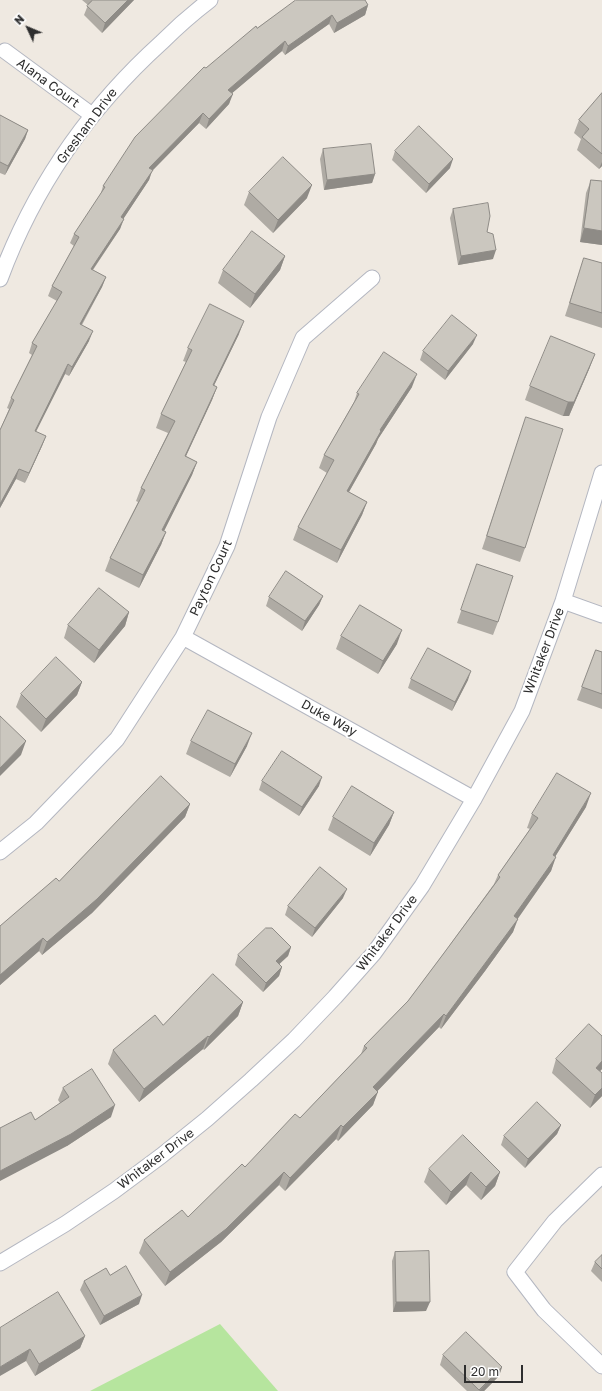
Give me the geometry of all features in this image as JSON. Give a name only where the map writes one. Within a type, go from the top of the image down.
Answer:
[{"type":"street","name":"Gresham Drive","points":[[0,279],[30,210],[52,173],[92,115],[140,62],[194,12],[210,0]]},
{"type":"street","name":"Alana Court","points":[[4,51],[92,115]]},
{"type":"street","name":"Payton Court","points":[[0,852],[36,823],[117,739],[183,637],[227,546],[269,417],[303,338],[372,278]]},
{"type":"street","name":"Whitaker Drive","points":[[0,1264],[90,1208],[161,1156],[207,1119],[294,1040],[374,953],[422,886],[474,799],[522,711],[563,601],[602,472]]},
{"type":"street","points":[[563,601],[602,615]]},
{"type":"street","name":"Duke Way","points":[[183,637],[474,799]]},
{"type":"street","points":[[602,1175],[555,1221],[515,1272],[544,1310],[602,1366]]},
{"type":"green space","points":[[220,1324],[278,1391],[90,1391]]},
{"type":"building","points":[[93,0],[128,0],[105,23],[87,6]]},
{"type":"building","points":[[296,0],[365,0],[368,5],[337,23],[332,15],[288,46],[285,41],[228,90],[233,94],[209,119],[203,113],[149,168],[153,170],[121,217],[124,219],[91,269],[106,277],[80,324],[93,331],[72,367],[68,364],[35,431],[46,436],[29,473],[19,469],[0,504],[0,430],[14,400],[11,398],[37,346],[32,343],[62,292],[52,286],[79,237],[74,234],[105,187],[103,186],[135,137],[204,67],[206,68],[256,26],[257,28]]},
{"type":"building","points":[[602,93],[602,154],[582,137],[589,129],[579,120]]},
{"type":"building","points":[[0,115],[28,130],[8,166],[0,162]]},
{"type":"building","points":[[419,126],[453,159],[429,184],[395,151]]},
{"type":"building","points":[[371,144],[375,174],[327,180],[323,149]]},
{"type":"building","points":[[283,157],[312,185],[278,220],[249,192]]},
{"type":"building","points":[[591,180],[602,181],[602,231],[584,228]]},
{"type":"building","points":[[488,203],[490,216],[487,232],[493,234],[496,250],[461,256],[453,209]]},
{"type":"building","points":[[252,231],[285,256],[255,294],[223,270]]},
{"type":"building","points":[[584,258],[602,263],[602,313],[570,303]]},
{"type":"building","points":[[210,304],[244,321],[213,385],[217,387],[185,456],[197,462],[162,530],[166,532],[143,575],[110,558],[145,490],[141,488],[175,421],[161,414],[192,350],[188,348]]},
{"type":"building","points":[[452,315],[477,335],[448,371],[423,351]]},
{"type":"building","points":[[551,336],[595,354],[574,402],[568,402],[530,386]]},
{"type":"building","points":[[384,352],[417,374],[380,430],[381,431],[347,491],[367,502],[341,550],[298,527],[334,460],[324,455],[359,394],[357,393]]},
{"type":"building","points":[[526,417],[563,429],[525,548],[487,536]]},
{"type":"building","points":[[477,564],[513,576],[498,622],[461,610]]},
{"type":"building","points":[[286,571],[323,596],[305,621],[269,597]]},
{"type":"building","points":[[99,588],[129,612],[99,650],[68,625]]},
{"type":"building","points":[[360,605],[402,630],[383,661],[341,636]]},
{"type":"building","points":[[428,648],[471,671],[455,702],[411,679]]},
{"type":"building","points":[[596,650],[602,652],[602,694],[582,687]]},
{"type":"building","points":[[56,657],[82,682],[46,719],[21,694]]},
{"type":"building","points":[[208,710],[252,733],[235,764],[191,741]]},
{"type":"building","points":[[0,716],[26,741],[0,768]]},
{"type":"building","points":[[282,751],[322,777],[302,807],[262,781]]},
{"type":"building","points":[[557,773],[591,793],[553,855],[556,857],[514,916],[518,919],[446,1016],[444,1014],[373,1087],[378,1092],[343,1127],[341,1125],[290,1178],[284,1172],[226,1229],[170,1272],[144,1240],[182,1210],[188,1217],[242,1164],[245,1167],[295,1114],[300,1118],[367,1048],[364,1046],[408,1001],[500,877],[498,875],[538,818],[532,814]]},
{"type":"building","points":[[161,776],[190,804],[97,899],[47,942],[43,938],[0,975],[0,926],[56,878],[59,881]]},
{"type":"building","points":[[352,786],[394,812],[374,843],[333,817]]},
{"type":"building","points":[[320,867],[347,889],[315,928],[288,906]]},
{"type":"building","points":[[266,928],[272,928],[291,947],[276,961],[282,967],[266,983],[238,955]]},
{"type":"building","points":[[213,974],[243,1002],[209,1037],[208,1036],[144,1089],[113,1050],[155,1015],[163,1025]]},
{"type":"building","points":[[589,1024],[602,1036],[602,1061],[596,1068],[602,1073],[602,1088],[595,1095],[556,1059]]},
{"type":"building","points":[[92,1069],[115,1105],[71,1134],[0,1171],[0,1128],[31,1112],[35,1120],[69,1097],[63,1088]]},
{"type":"building","points":[[537,1102],[561,1125],[528,1159],[504,1136]]},
{"type":"building","points":[[463,1135],[500,1172],[486,1187],[471,1172],[451,1192],[429,1169]]},
{"type":"building","points":[[429,1251],[430,1302],[396,1302],[395,1252]]},
{"type":"building","points":[[602,1255],[602,1269],[595,1262]]},
{"type":"building","points":[[126,1266],[142,1295],[104,1316],[84,1281],[106,1268],[110,1275]]},
{"type":"building","points":[[58,1292],[85,1336],[39,1364],[30,1349],[0,1367],[0,1328]]},
{"type":"building","points":[[466,1332],[502,1367],[479,1390],[443,1355]]}]
